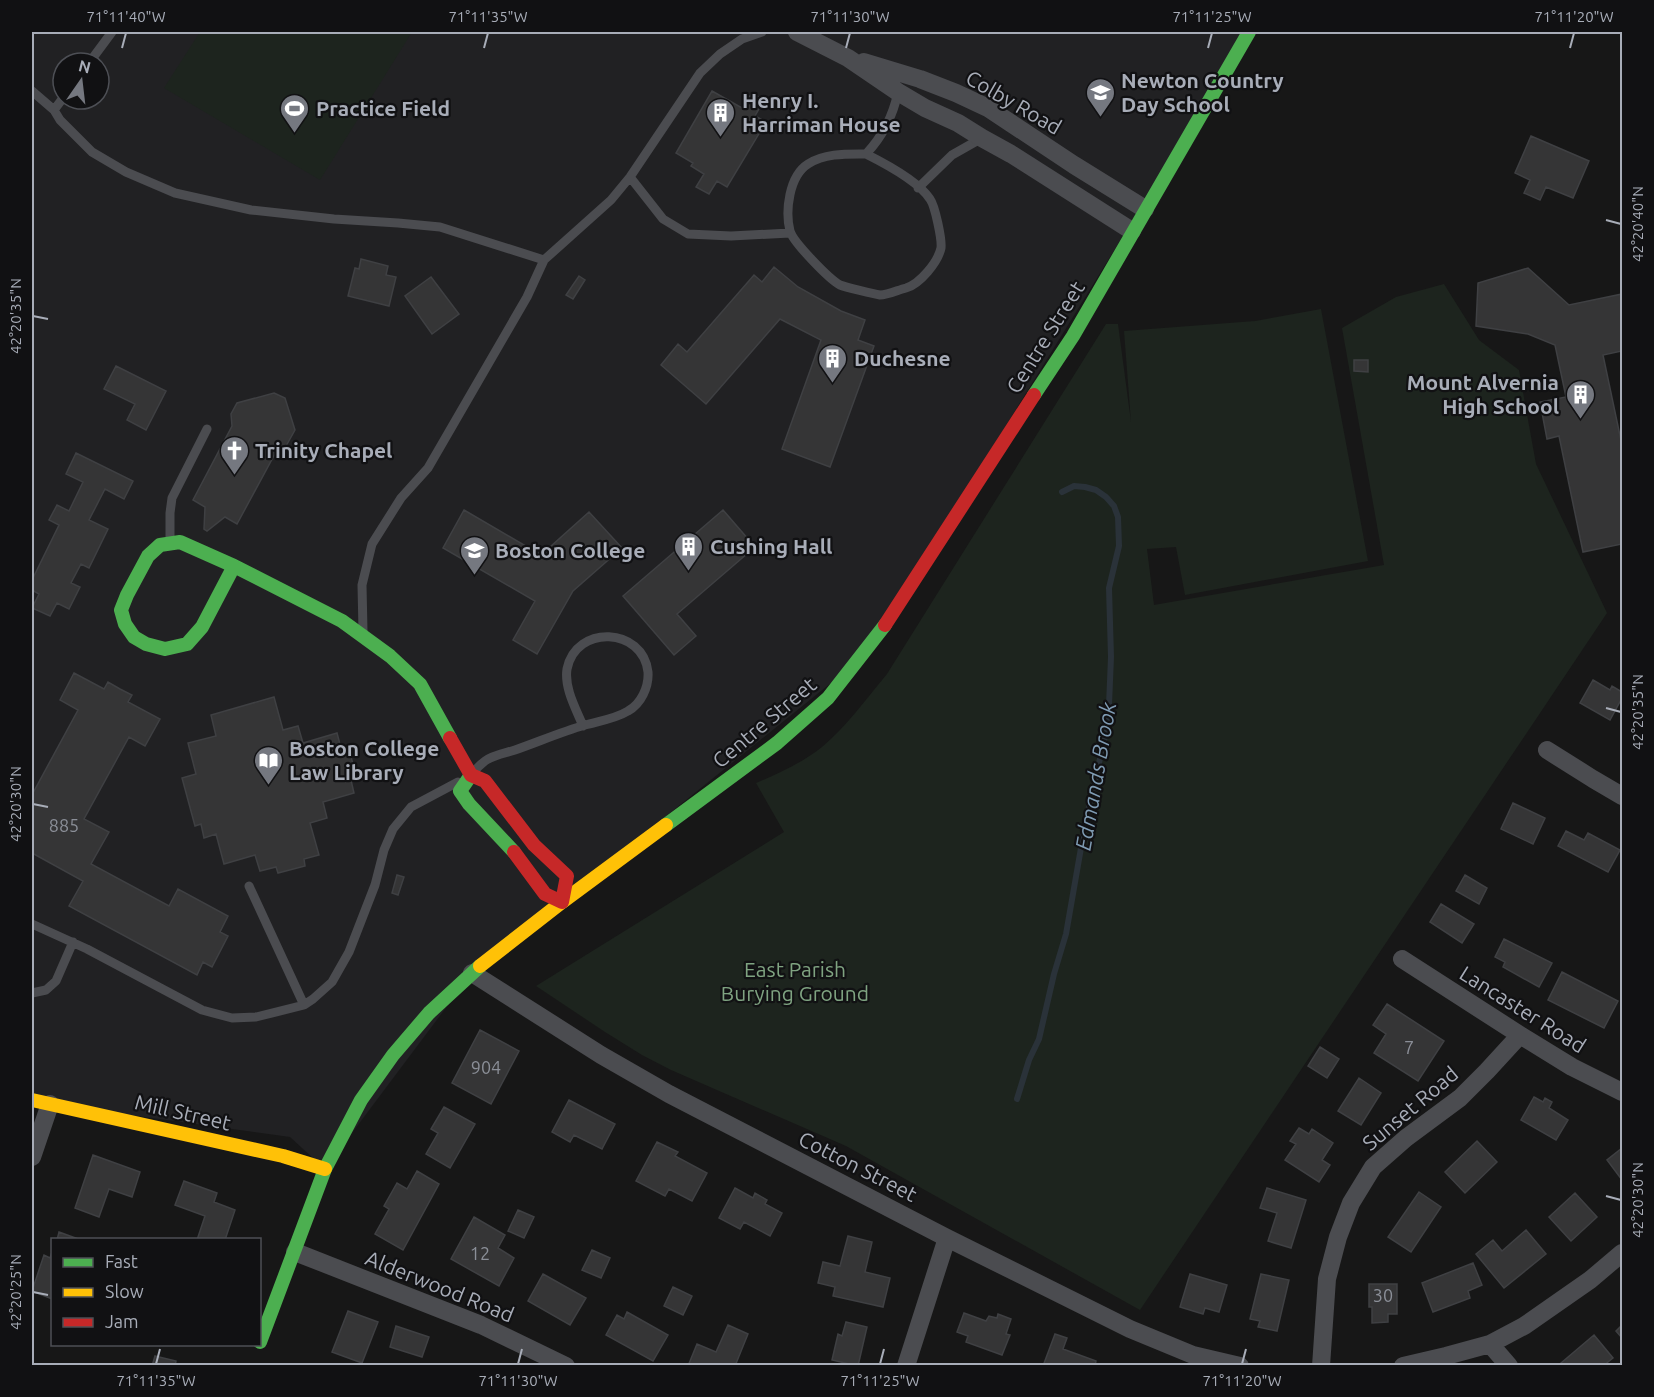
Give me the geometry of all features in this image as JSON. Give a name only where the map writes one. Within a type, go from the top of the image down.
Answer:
[{"type":"main road","name":"Centre Street","points":[[261,1339],[324,1169],[361,1100],[393,1055],[429,1013],[472,973],[562,902],[777,743],[828,698],[878,636],[1073,336],[1249,32]]},
{"type":"main road","points":[[234,566],[202,627],[187,644],[165,649],[146,644],[134,637],[125,624],[121,610],[148,556],[160,545],[180,542],[234,566],[342,621],[390,656],[420,684],[471,775],[485,782],[534,844],[567,876],[562,902],[545,894],[513,851],[469,804],[460,791],[471,775]]},
{"type":"main road","name":"Mill Street","points":[[32,1100],[283,1156],[324,1169]]},
{"type":"street","name":"Colby Road","points":[[797,32],[848,58],[925,108],[958,123],[1011,154],[1132,231]]},
{"type":"street","name":"Colby Road","points":[[848,58],[929,83],[988,108],[1145,209]]},
{"type":"street","points":[[1547,750],[1623,796]]},
{"type":"street","name":"Lancaster Road","points":[[1402,959],[1572,1067],[1623,1092]]},
{"type":"street","name":"Cotton Street","points":[[472,973],[591,1049],[669,1094],[947,1238],[1130,1329],[1193,1355],[1240,1365]]},
{"type":"street","name":"Sunset Road","points":[[1321,1365],[1327,1279],[1338,1237],[1351,1203],[1373,1167],[1406,1138],[1460,1098],[1520,1035]]},
{"type":"street","points":[[32,1158],[50,1104]]},
{"type":"street","points":[[906,1365],[947,1238]]},
{"type":"street","name":"Alderwood Road","points":[[295,1252],[481,1325],[566,1365]]},
{"type":"street","points":[[1403,1365],[1490,1344],[1524,1326],[1590,1280],[1623,1253]]},
{"type":"street","points":[[1490,1344],[1509,1365]]},
{"type":"lane","points":[[97,51],[111,32]]},
{"type":"lane","points":[[363,636],[362,585],[372,544],[401,498],[428,468],[527,297],[544,260],[611,200],[630,177],[700,73],[720,54],[742,39],[762,32]]},
{"type":"lane","points":[[32,91],[51,107]]},
{"type":"lane","points":[[867,154],[879,141],[895,110],[898,92]]},
{"type":"lane","points":[[55,111],[60,120],[92,152],[126,172],[175,193],[251,210],[440,227],[544,260]]},
{"type":"lane","points":[[918,188],[952,155],[982,138]]},
{"type":"lane","points":[[835,154],[867,154],[891,166],[918,188],[930,199],[937,220],[941,248],[931,268],[912,286],[881,295],[840,285],[808,256],[790,233],[788,201],[796,178],[808,164],[835,154]]},
{"type":"lane","points":[[630,177],[663,219],[688,234],[731,237],[790,233]]},
{"type":"lane","points":[[170,544],[172,498],[207,429]]},
{"type":"lane","points":[[32,924],[73,942],[202,1010],[232,1018],[255,1017],[304,1005],[332,982],[349,952],[375,885],[384,850],[393,829],[411,807],[471,775],[487,759],[624,713],[642,699],[647,686],[648,672],[644,659],[638,651],[619,638],[604,636],[593,639],[581,645],[572,656],[567,669],[568,689],[583,726]]},
{"type":"lane","points":[[249,886],[304,1005]]},
{"type":"lane","points":[[32,993],[46,990],[56,981],[73,942]]},
{"type":"shaded area","name":"Boston College","points":[[32,32],[1249,32],[863,657],[472,973],[325,1169],[290,1137],[32,1100]]},
{"type":"green space","name":"Practice Field","points":[[200,32],[412,32],[320,180],[164,88]]},
{"type":"green space","name":"East Parish Burying Ground","points":[[1444,284],[1479,340],[1519,370],[1536,464],[1607,613],[1140,1310],[846,1146],[671,1070],[642,1055],[536,986],[784,832],[756,783],[798,763],[822,747],[848,721],[887,674],[1106,324],[1118,324],[1131,422],[1124,331],[1255,321],[1321,309],[1368,561],[1185,595],[1176,547],[1147,549],[1154,605],[1384,565],[1342,328],[1396,297]]},
{"type":"building","name":"Henry I. Harriman House","points":[[712,91],[742,108],[752,93],[764,100],[755,116],[766,122],[727,187],[717,181],[709,194],[696,187],[704,174],[691,166],[693,163],[676,153]]},
{"type":"building","points":[[1531,136],[1589,161],[1573,198],[1546,187],[1540,200],[1524,193],[1530,180],[1515,173]]},
{"type":"building","points":[[361,259],[388,266],[386,275],[396,277],[389,306],[348,296],[355,268],[359,269]]},
{"type":"building","name":"Duchesne","points":[[774,267],[798,287],[841,311],[865,320],[858,340],[874,346],[830,467],[782,449],[821,340],[780,319],[706,404],[661,365],[678,344],[687,352],[754,275],[762,282]]},
{"type":"building","name":"Mount Alvernia High School","points":[[1528,268],[1569,305],[1622,294],[1622,351],[1603,355],[1622,445],[1622,544],[1583,552],[1559,436],[1547,439],[1540,402],[1566,397],[1555,345],[1528,334],[1476,326],[1478,283]]},
{"type":"building","points":[[579,276],[585,280],[573,299],[566,295]]},
{"type":"building","points":[[431,277],[459,314],[432,334],[405,296]]},
{"type":"building","points":[[1354,360],[1368,360],[1368,372],[1354,371]]},
{"type":"building","points":[[116,366],[166,391],[146,430],[127,420],[135,404],[104,389]]},
{"type":"building","name":"Trinity Chapel","points":[[274,393],[285,398],[295,430],[286,446],[276,452],[237,524],[225,517],[207,531],[204,529],[205,507],[193,500],[232,426],[231,414],[237,403]]},
{"type":"building","points":[[76,453],[133,481],[124,499],[105,489],[89,520],[108,529],[89,568],[81,564],[71,583],[80,587],[69,609],[57,603],[50,616],[32,608],[39,594],[32,590],[32,580],[59,525],[49,520],[57,505],[69,511],[83,482],[66,474]]},
{"type":"building","points":[[464,510],[541,555],[589,512],[622,548],[573,591],[537,654],[513,640],[535,601],[443,548]]},
{"type":"building","name":"Cushing Hall","points":[[723,510],[755,547],[677,614],[696,636],[674,655],[623,596]]},
{"type":"building","points":[[74,673],[104,689],[108,682],[132,695],[128,702],[160,719],[145,746],[129,737],[84,819],[109,832],[91,864],[169,906],[178,889],[228,916],[220,932],[228,936],[212,967],[203,962],[197,975],[69,906],[83,881],[32,853],[32,790],[34,791],[78,710],[60,700]]},
{"type":"building","points":[[1593,680],[1610,690],[1612,686],[1622,692],[1622,698],[1610,720],[1580,703]]},
{"type":"building","name":"Boston College Law Library","points":[[274,697],[283,730],[298,726],[303,743],[337,733],[341,748],[348,746],[356,775],[350,776],[354,793],[323,802],[327,818],[310,823],[319,855],[304,859],[305,866],[278,873],[276,867],[260,871],[255,855],[224,864],[216,834],[204,838],[201,824],[195,826],[182,778],[196,774],[188,743],[216,736],[211,715]]},
{"type":"building","points":[[1513,803],[1545,818],[1533,844],[1501,829]]},
{"type":"building","points":[[1566,831],[1584,840],[1588,833],[1620,850],[1608,872],[1558,846]]},
{"type":"building","points":[[397,875],[404,877],[398,895],[392,893]]},
{"type":"building","points":[[1465,875],[1487,888],[1479,904],[1456,891]]},
{"type":"building","points":[[1441,904],[1474,924],[1462,943],[1430,922]]},
{"type":"building","points":[[1504,939],[1552,963],[1539,987],[1503,967],[1505,962],[1495,957]]},
{"type":"building","points":[[1562,972],[1618,1001],[1604,1028],[1548,1000]]},
{"type":"building","points":[[1387,1004],[1444,1041],[1418,1081],[1374,1053],[1386,1034],[1373,1025]]},
{"type":"building","points":[[480,1030],[519,1051],[491,1104],[452,1083]]},
{"type":"building","points":[[1320,1047],[1339,1059],[1327,1078],[1308,1066]]},
{"type":"building","points":[[1359,1078],[1381,1093],[1361,1125],[1338,1111]]},
{"type":"building","points":[[1534,1097],[1543,1102],[1545,1098],[1552,1102],[1549,1108],[1568,1120],[1556,1140],[1521,1120]]},
{"type":"building","points":[[569,1100],[615,1124],[602,1149],[574,1135],[570,1142],[552,1132]]},
{"type":"building","points":[[444,1107],[475,1124],[450,1168],[426,1154],[438,1133],[431,1129]]},
{"type":"building","points":[[1299,1128],[1309,1134],[1312,1129],[1333,1143],[1322,1160],[1330,1165],[1319,1182],[1285,1160],[1296,1144],[1290,1141]]},
{"type":"building","points":[[1477,1141],[1497,1162],[1465,1193],[1445,1172]]},
{"type":"building","points":[[657,1142],[678,1152],[675,1156],[707,1173],[692,1201],[669,1189],[665,1196],[636,1181]]},
{"type":"building","points":[[1622,1148],[1622,1180],[1607,1160]]},
{"type":"building","points":[[93,1155],[140,1172],[132,1197],[109,1189],[99,1217],[75,1208]]},
{"type":"building","points":[[417,1171],[439,1184],[403,1250],[375,1234],[389,1209],[384,1206],[397,1183],[407,1189]]},
{"type":"building","points":[[184,1181],[217,1193],[214,1202],[235,1210],[226,1238],[198,1238],[205,1216],[175,1205]]},
{"type":"building","points":[[735,1188],[753,1198],[755,1193],[767,1200],[765,1204],[782,1213],[770,1236],[744,1222],[740,1229],[719,1218]]},
{"type":"building","points":[[1267,1188],[1306,1200],[1291,1248],[1268,1241],[1277,1213],[1260,1208]]},
{"type":"building","points":[[1419,1192],[1441,1207],[1411,1252],[1388,1237]]},
{"type":"building","points":[[1575,1193],[1597,1217],[1571,1241],[1549,1217]]},
{"type":"building","points":[[518,1210],[534,1217],[524,1238],[508,1231]]},
{"type":"building","points":[[474,1217],[505,1235],[498,1248],[514,1258],[499,1286],[451,1259]]},
{"type":"building","points":[[1526,1230],[1546,1254],[1504,1288],[1476,1254],[1493,1240],[1502,1251]]},
{"type":"building","points":[[59,1232],[76,1238],[58,1238]]},
{"type":"building","points":[[848,1236],[872,1242],[865,1272],[890,1278],[883,1307],[833,1296],[835,1287],[818,1283],[823,1262],[840,1266]]},
{"type":"building","points":[[592,1250],[610,1258],[601,1278],[582,1270]]},
{"type":"building","points":[[44,1255],[50,1258],[51,1255],[51,1299],[32,1291]]},
{"type":"building","points":[[1473,1263],[1482,1285],[1468,1291],[1470,1298],[1433,1312],[1422,1283]]},
{"type":"building","points":[[543,1274],[586,1298],[570,1325],[528,1301]]},
{"type":"building","points":[[1190,1274],[1227,1285],[1219,1312],[1205,1308],[1203,1314],[1180,1307]]},
{"type":"building","points":[[1261,1274],[1289,1280],[1277,1331],[1258,1327],[1260,1321],[1250,1319]]},
{"type":"building","points":[[1369,1284],[1397,1284],[1397,1314],[1388,1314],[1388,1322],[1372,1323]]},
{"type":"building","points":[[673,1287],[692,1296],[683,1315],[664,1306]]},
{"type":"building","points":[[348,1311],[378,1322],[362,1363],[332,1352]]},
{"type":"building","points":[[627,1312],[668,1335],[653,1361],[606,1335],[617,1315],[624,1319]]},
{"type":"building","points":[[964,1313],[986,1321],[989,1316],[997,1318],[998,1314],[1011,1319],[1006,1334],[1010,1335],[1002,1355],[966,1342],[968,1336],[957,1332]]},
{"type":"building","points":[[846,1322],[867,1327],[858,1366],[832,1360],[838,1334],[842,1336]]},
{"type":"building","points":[[728,1325],[748,1334],[735,1366],[688,1366],[697,1344],[716,1352]]},
{"type":"building","points":[[1622,1325],[1622,1338],[1616,1331]]},
{"type":"building","points":[[396,1326],[429,1337],[422,1357],[390,1347]]},
{"type":"building","points":[[1055,1334],[1067,1338],[1063,1349],[1096,1361],[1095,1366],[1043,1366]]},
{"type":"building","points":[[1594,1335],[1613,1358],[1603,1366],[1564,1366],[1561,1363]]},
{"type":"building","points":[[155,1356],[176,1361],[175,1366],[152,1366]]},
{"type":"waterway","name":"Edmands Brook","points":[[1017,1099],[1029,1060],[1039,1039],[1066,934],[1085,825],[1106,732],[1109,705],[1111,657],[1109,588],[1119,546],[1118,517],[1114,506],[1096,490],[1074,486],[1062,492]]},
{"type":"traffic: fast","points":[[1034,395],[1073,336],[1249,32]]},
{"type":"traffic: fast","points":[[234,566],[202,627],[187,644],[165,649],[146,644],[134,637],[125,624],[121,610],[148,556],[160,545],[180,542],[234,566],[342,621],[390,656],[420,684],[450,738]]},
{"type":"traffic: fast","points":[[666,825],[777,743],[828,698],[885,625]]},
{"type":"traffic: fast","points":[[471,775],[460,791],[469,804],[514,852]]},
{"type":"traffic: fast","points":[[261,1339],[325,1169],[361,1100],[393,1055],[429,1013],[480,966]]},
{"type":"traffic: slow","points":[[480,966],[666,825]]},
{"type":"traffic: slow","points":[[32,1100],[283,1156],[325,1169]]},
{"type":"traffic: jam","points":[[885,625],[1034,395]]},
{"type":"traffic: jam","points":[[450,738],[471,775],[485,781],[534,845],[567,876],[562,902],[545,894],[514,852]]},
{"type":"place","name":"Newton Country Day School","points":[[1100,118]]},
{"type":"place","name":"Practice Field","points":[[295,134]]},
{"type":"place","name":"Henry I. Harriman House","points":[[721,138]]},
{"type":"place","name":"Duchesne","points":[[833,384]]},
{"type":"place","name":"Mount Alvernia High School","points":[[1580,420]]},
{"type":"place","name":"Trinity Chapel","points":[[234,476]]},
{"type":"place","name":"Cushing Hall","points":[[689,572]]},
{"type":"place","name":"Boston College","points":[[474,576]]},
{"type":"place","name":"Boston College Law Library","points":[[268,786]]}]
